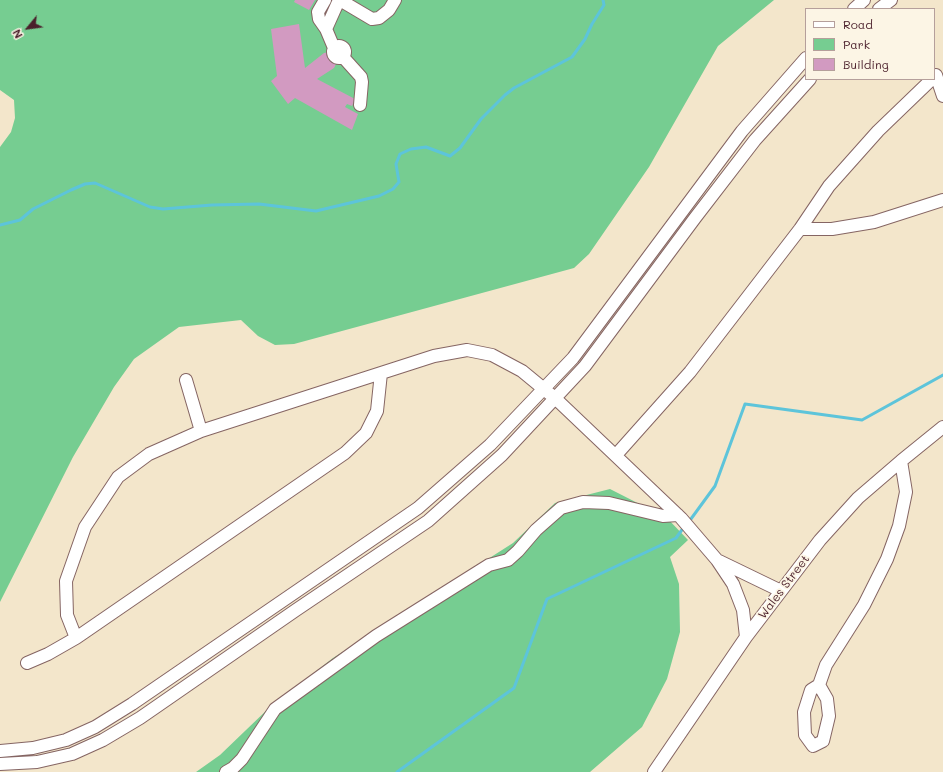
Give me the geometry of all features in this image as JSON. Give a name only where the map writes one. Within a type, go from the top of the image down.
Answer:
[{"type":"street","points":[[325,0],[318,12],[319,19],[326,29],[334,48],[340,46],[343,48],[345,54],[343,57],[361,77],[360,106]]},
{"type":"street","points":[[326,29],[340,0],[372,19],[379,18],[389,10],[395,0]]},
{"type":"street","points":[[855,8],[864,0]]},
{"type":"street","points":[[881,8],[891,0]]},
{"type":"street","points":[[0,752],[33,748],[66,740],[96,727],[132,704],[418,508],[490,445],[573,358],[742,131],[805,59]]},
{"type":"street","points":[[936,75],[943,96]]},
{"type":"street","points":[[0,764],[37,762],[72,754],[103,740],[140,718],[428,521],[502,455],[556,399],[585,366],[755,140],[809,80]]},
{"type":"street","points":[[616,455],[690,372],[800,228],[829,186],[878,131],[931,80]]},
{"type":"street","points":[[800,228],[832,228],[874,222],[943,200]]},
{"type":"street","points":[[76,638],[67,615],[66,581],[84,526],[118,477],[149,454],[202,431],[434,356],[467,350],[492,355],[522,371],[545,389],[616,455],[696,534],[718,560],[733,584],[743,610],[746,638]]},
{"type":"street","points":[[27,662],[48,654],[76,638],[345,453],[366,433],[377,411],[381,373]]},
{"type":"street","points":[[186,380],[202,431]]},
{"type":"street","name":"Wales Street","points":[[654,772],[746,638],[820,540],[858,498],[943,427]]},
{"type":"street","points":[[819,685],[826,665],[864,605],[886,560],[899,526],[906,492],[901,461]]},
{"type":"street","points":[[226,772],[233,768],[242,759],[275,709],[376,636],[489,565],[508,560],[536,530],[561,508],[583,502],[609,503],[663,516],[679,517]]},
{"type":"street","points":[[718,560],[780,591]]},
{"type":"green space","points":[[0,0],[774,0],[718,46],[649,167],[589,254],[574,268],[294,344],[275,345],[258,336],[241,320],[179,327],[134,359],[114,387],[73,457],[0,602],[0,147],[11,132],[15,118],[14,100],[0,90]]},
{"type":"green space","points":[[610,489],[667,518],[688,540],[670,557],[679,584],[680,632],[667,679],[642,727],[590,772],[196,772],[220,755],[271,706],[333,658],[513,543],[555,503]]},
{"type":"building","points":[[295,0],[315,0],[309,10],[294,2]]},
{"type":"building","points":[[299,24],[305,68],[324,53],[329,52],[337,62],[334,68],[317,79],[355,99],[352,106],[347,104],[345,107],[358,114],[352,130],[295,98],[288,104],[271,81],[277,76],[271,29]]},
{"type":"waterway","points":[[0,225],[20,220],[33,209],[71,190],[85,184],[95,183],[150,207],[163,209],[212,205],[259,204],[316,211],[379,196],[393,189],[399,182],[396,164],[400,154],[411,149],[426,147],[450,156],[460,148],[481,119],[505,95],[514,88],[572,57],[585,39],[592,24],[604,5],[603,0]]},
{"type":"waterway","points":[[688,523],[715,486],[745,404],[862,420],[943,375]]},
{"type":"waterway","points":[[397,772],[514,688],[547,599],[676,538],[684,527]]}]
